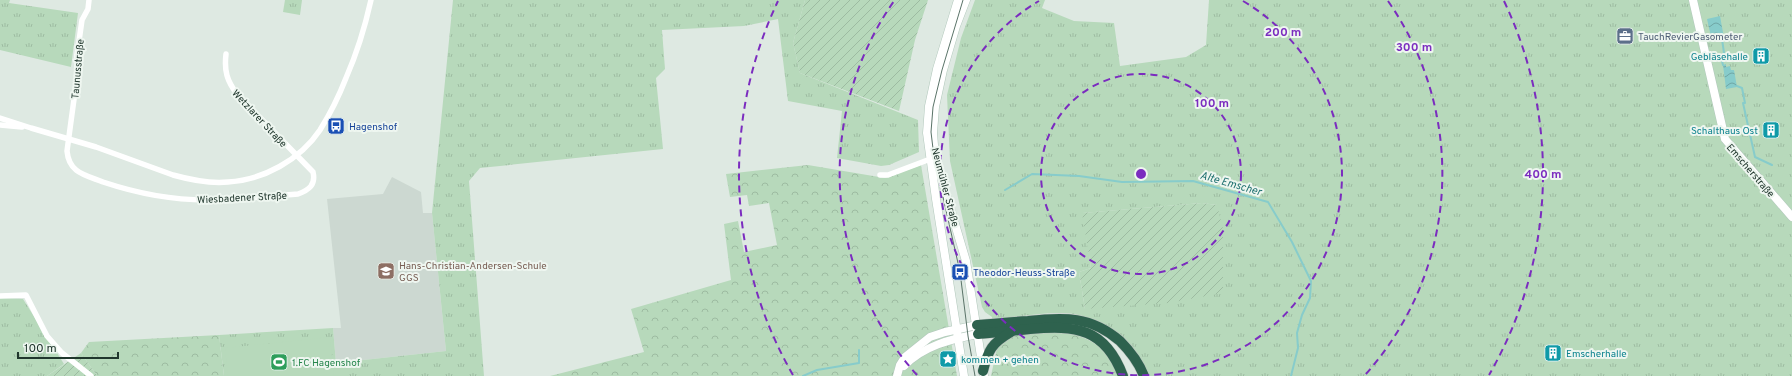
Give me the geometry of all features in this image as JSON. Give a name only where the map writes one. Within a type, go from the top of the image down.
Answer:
[{"type":"highway","points":[[977,330],[1060,318],[1081,320],[1110,333],[1125,346],[1136,360],[1144,376]]},
{"type":"highway","points":[[977,330],[1059,328],[1082,330],[1096,338],[1108,348],[1117,360],[1123,376]]},
{"type":"highway","points":[[984,373],[987,355],[992,346],[1002,337],[1015,330]]},
{"type":"main road","name":"Neumühler Straße","points":[[958,0],[937,69],[929,106],[927,133],[964,376]]},
{"type":"main road","name":"Neumühler Straße","points":[[966,0],[956,26],[943,70],[935,107],[932,158],[966,261],[984,373]]},
{"type":"main road","name":"Emscherstraße","points":[[1694,0],[1725,139],[1792,217]]},
{"type":"main road","points":[[898,374],[900,365],[906,357],[930,337],[977,330]]},
{"type":"street","name":"Taunusstraße","points":[[68,138],[78,67],[78,48],[82,20],[88,10],[89,0]]},
{"type":"street","name":"Wiesbadener Straße","points":[[0,118],[68,138],[173,175],[209,182],[227,182],[245,180],[264,174],[297,156],[320,131],[342,89],[359,45],[371,0]]},
{"type":"street","name":"Wetzlarer Straße","points":[[226,54],[226,76],[236,94],[297,156]]},
{"type":"street","name":"Wiesbadener Straße","points":[[0,125],[31,128]]},
{"type":"street","name":"Wiesbadener Straße","points":[[68,138],[68,161],[73,168],[84,175],[138,192],[183,199],[206,200],[298,194],[306,191],[314,182],[314,176],[310,168],[297,156]]},
{"type":"street","points":[[880,175],[888,175],[932,158]]},
{"type":"street","points":[[0,296],[26,295],[47,336],[62,353],[91,376]]},
{"type":"shaded area","name":"Hans-Christian-Andersen-Schule GGS","points":[[392,177],[421,192],[423,213],[432,213],[446,351],[336,363],[333,328],[341,328],[327,199],[383,194]]},
{"type":"green space","points":[[0,0],[10,0],[9,3],[78,13],[71,67],[0,50]]},
{"type":"green space","points":[[285,0],[302,0],[300,15],[283,12]]},
{"type":"green space","points":[[453,0],[805,0],[793,43],[800,73],[918,120],[919,152],[889,165],[881,166],[837,158],[842,111],[788,101],[778,19],[744,26],[662,30],[665,69],[656,78],[663,149],[480,168],[469,181],[484,376],[224,376],[219,335],[333,328],[336,363],[446,351],[432,213]]},
{"type":"green space","points":[[805,0],[928,0],[915,40],[899,111],[800,73],[793,43]]},
{"type":"green space","points":[[975,0],[1045,0],[1042,8],[1074,21],[1114,23],[1120,66],[1186,57],[1206,45],[1209,0],[1792,0],[1792,376],[1148,376],[1142,362],[1128,342],[1105,325],[1087,317],[1068,313],[1059,313],[992,319],[992,317],[985,312],[982,307],[950,161],[947,95],[961,38]],"holes":[[[1202,203],[1217,205],[1085,309],[1079,272],[1091,268],[1083,213]]]},
{"type":"green space","points":[[808,165],[885,178],[921,165],[957,376],[550,376],[644,352],[631,309],[731,280],[724,224],[738,221],[744,252],[777,245],[769,203],[749,206],[747,195],[730,197],[726,174]]},
{"type":"green space","points":[[1202,203],[1217,205],[1223,229],[1223,293],[1168,303],[1085,309],[1079,272],[1091,268],[1082,213]]},
{"type":"green space","points":[[0,298],[23,299],[64,364],[47,376],[0,376]]},
{"type":"green space","points":[[1064,332],[1083,337],[1098,346],[1109,358],[1118,376],[991,376],[997,348],[1000,342],[1007,338],[1027,334]]},
{"type":"green space","points":[[219,335],[224,376],[97,376],[81,353],[89,342]]},
{"type":"green space","name":"1.FC Hagenshof","points":[[330,337],[334,376],[228,376],[225,348]]},
{"type":"green space","points":[[81,353],[97,376],[47,376]]},
{"type":"water","points":[[1720,16],[1724,38],[1712,41],[1707,19]]},
{"type":"water","points":[[1726,64],[1726,67],[1730,66],[1731,70],[1734,70],[1737,87],[1726,89],[1723,65]]},
{"type":"waterway","points":[[1722,39],[1724,53],[1721,57],[1723,65]]},
{"type":"waterway","points":[[1737,86],[1742,88],[1745,103],[1743,103],[1755,157],[1772,165]]},
{"type":"waterway","name":"Alte Emscher","points":[[1005,190],[1032,174],[1079,176],[1122,182],[1193,181],[1268,202],[1292,242],[1311,281],[1310,298],[1302,315],[1297,333],[1298,348],[1291,376]]},
{"type":"waterway","name":"Alte Emscher","points":[[803,376],[817,370],[859,363],[859,350]]},
{"type":"tram line","points":[[963,0],[942,70],[933,107],[931,132],[934,157],[960,272],[968,336],[975,376]]},
{"type":"place","name":"TauchRevierGasometer","points":[[1625,36]]},
{"type":"place","name":"Gebläsehalle","points":[[1761,56]]},
{"type":"place","name":"Hagenshof","points":[[336,126]]},
{"type":"place","name":"Schalthaus Ost","points":[[1771,130]]},
{"type":"place","name":"Hans-Christian-Andersen-Schule GGS","points":[[386,271]]},
{"type":"place","name":"Theodor-Heuss-Straße","points":[[960,272]]},
{"type":"place","name":"Emscherhalle","points":[[1553,353]]},
{"type":"place","name":"kommen + gehen","points":[[948,359]]},
{"type":"place","name":"1.FC Hagenshof","points":[[279,362]]}]
